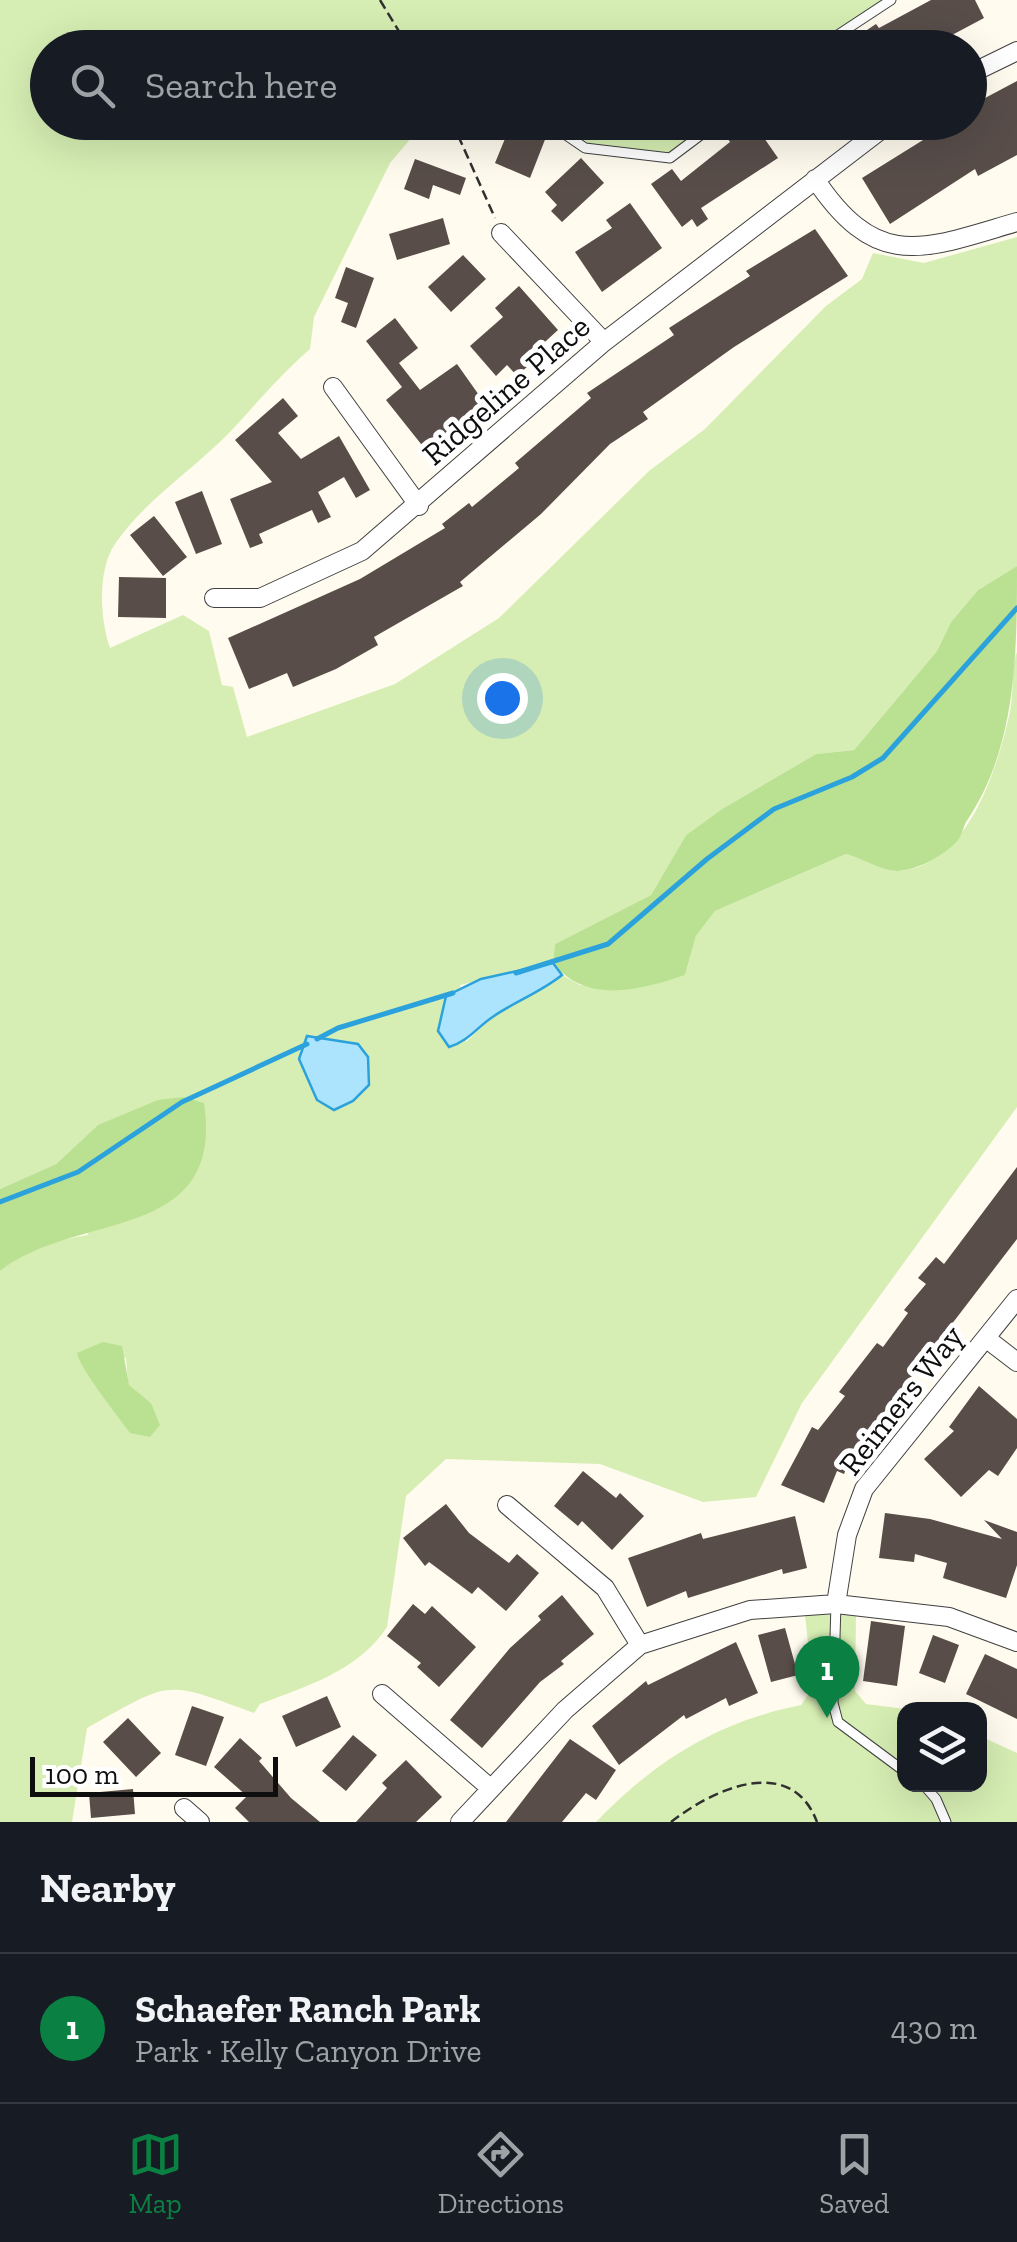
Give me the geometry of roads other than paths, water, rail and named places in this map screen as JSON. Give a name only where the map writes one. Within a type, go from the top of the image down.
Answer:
[{"type":"street","points":[[987,66],[1017,51]]},
{"type":"street","name":"Ridgeline Place","points":[[214,598],[260,598],[362,551],[419,506],[604,342],[867,140]]},
{"type":"street","points":[[815,179],[854,226],[891,244],[936,247],[1017,222]]},
{"type":"street","points":[[502,233],[604,342]]},
{"type":"street","points":[[333,388],[419,506]]},
{"type":"street","name":"Reimers Way","points":[[836,1604],[847,1535],[864,1489],[1017,1299]]},
{"type":"street","points":[[987,1339],[1017,1362]]},
{"type":"street","points":[[508,1505],[605,1588],[640,1645]]},
{"type":"street","points":[[460,1822],[565,1710],[640,1645],[750,1610],[836,1604],[949,1617],[1017,1642]]},
{"type":"street","points":[[382,1694],[489,1787]]},
{"type":"street","points":[[184,1808],[200,1822]]},
{"type":"lane","points":[[845,30],[891,0]]},
{"type":"lane","points":[[573,140],[585,148],[670,158],[694,140]]},
{"type":"lane","points":[[836,1604],[833,1703],[838,1722],[897,1766]]},
{"type":"lane","points":[[930,1792],[946,1822]]},
{"type":"water","points":[[553,963],[562,975],[449,1047],[438,1031],[446,996],[481,979]]},
{"type":"water","points":[[307,1036],[358,1044],[368,1057],[369,1085],[353,1101],[334,1110],[317,1100],[299,1059]]},
{"type":"waterway","points":[[516,973],[608,944],[707,859],[774,809],[852,777],[883,758],[1017,608]]},
{"type":"waterway","points":[[317,1039],[338,1028],[453,993]]},
{"type":"waterway","points":[[0,1202],[78,1172],[182,1102],[307,1044]]},
{"type":"place","name":"Schaefer Ranch Park","points":[[827,1718]]}]
